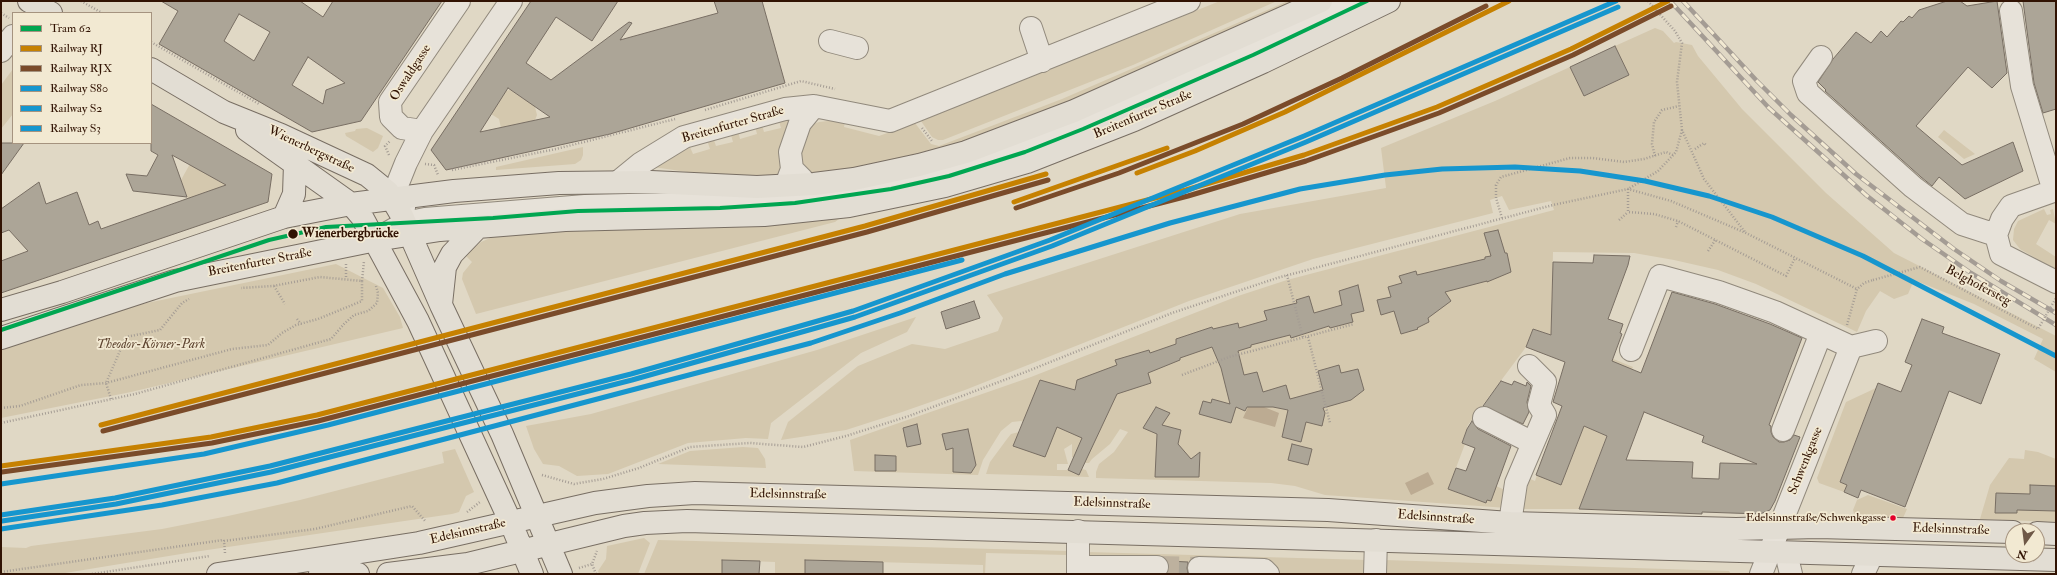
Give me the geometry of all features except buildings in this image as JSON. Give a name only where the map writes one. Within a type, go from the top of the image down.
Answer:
[{"type":"main road","name":"Breitenfurter Straße","points":[[1,310],[62,292],[284,217],[351,204],[454,191],[559,183],[651,182],[757,187],[814,184],[854,179],[919,165],[966,152],[1021,133],[1089,105],[1321,1]]},
{"type":"main road","name":"Breitenfurter Straße","points":[[1,338],[180,279],[376,240],[413,225],[478,227],[565,220],[764,215],[849,206],[952,184],[1026,162],[1134,120],[1263,62],[1389,1]]},
{"type":"main road","name":"Wienerbergstraße","points":[[152,70],[224,112],[351,204]]},
{"type":"main road","name":"Wienerbergstraße","points":[[224,112],[281,135],[367,175],[381,185],[392,198]]},
{"type":"main road","points":[[284,217],[294,194],[296,177],[295,164]]},
{"type":"main road","points":[[392,198],[413,225],[441,305],[512,457],[550,544],[572,571]]},
{"type":"main road","points":[[351,204],[362,217],[376,240],[414,313],[524,550],[532,574]]},
{"type":"main road","points":[[441,305],[445,267],[452,254],[478,227]]},
{"type":"main road","name":"Edelsinnstraße","points":[[218,574],[418,543],[595,503],[648,496],[695,493],[1320,510],[1510,523],[1736,529],[1779,527],[2005,532]]},
{"type":"main road","name":"Edelsinnstraße","points":[[388,574],[468,564],[624,526],[645,523],[687,521],[1376,540],[1868,564],[2055,560]]},
{"type":"main road","points":[[2045,533],[2056,534]]},
{"type":"main road","points":[[320,574],[358,574]]},
{"type":"street","name":"Oswaldgasse","points":[[422,131],[402,128],[391,117],[390,102],[459,1]]},
{"type":"street","points":[[392,198],[406,163],[422,131],[511,1]]},
{"type":"street","name":"Breitenfurter Straße","points":[[618,182],[640,164],[684,137],[785,109],[814,106],[890,121],[1189,1]]},
{"type":"street","name":"Breitenfurter Straße","points":[[413,225],[585,206],[707,205],[785,185],[829,195],[907,182],[967,167],[1024,148],[1191,79],[1359,1]]},
{"type":"street","points":[[2011,11],[2022,86],[2055,190],[2011,206],[2002,219],[1996,235],[2001,254],[2056,282]]},
{"type":"street","points":[[1031,28],[1042,61]]},
{"type":"street","points":[[1,51],[12,37]]},
{"type":"street","points":[[830,41],[857,48]]},
{"type":"street","points":[[1821,57],[1804,81],[1808,93],[1913,187],[1962,224],[1996,235]]},
{"type":"street","name":"Breitenfurter Straße","points":[[670,217],[676,213],[768,209],[785,185],[790,152],[800,123],[814,106]]},
{"type":"street","points":[[1631,350],[1660,276],[1720,292],[1775,312],[1851,347],[1876,341]]},
{"type":"street","points":[[1783,430],[1821,333]]},
{"type":"street","name":"Schwenkgasse","points":[[1760,574],[1782,560],[1779,527],[1851,347]]},
{"type":"street","points":[[1510,523],[1516,483],[1545,415],[1539,405],[1544,382],[1529,366]]},
{"type":"street","points":[[1484,418],[1534,443]]},
{"type":"street","points":[[1078,531],[1078,570],[1157,567]]},
{"type":"street","points":[[1375,574],[1376,540]]},
{"type":"street","points":[[1199,568],[1264,570],[1268,574]]},
{"type":"path","points":[[81,1],[100,12]]},
{"type":"path","points":[[1648,1],[1675,32],[1682,43],[1677,78],[1682,130],[1704,178],[1746,233]]},
{"type":"path","points":[[152,43],[262,106]]},
{"type":"path","points":[[1655,156],[1652,144],[1654,122],[1662,110],[1679,106]]},
{"type":"path","points":[[542,476],[574,484],[603,479],[640,468],[690,447],[750,443],[803,447],[846,436],[909,416],[1013,377],[1172,313],[1287,275],[1553,205],[1628,189],[1658,171],[1673,156],[1676,152],[1682,130]]},
{"type":"path","points":[[1696,149],[1704,142],[1706,145]]},
{"type":"path","points":[[1502,218],[1496,198],[1496,185],[1500,178],[1570,158],[1593,158],[1624,162],[1655,156],[1666,152],[1673,156]]},
{"type":"path","points":[[418,164],[434,165],[438,173]]},
{"type":"path","points":[[1628,189],[1671,201],[1746,233],[1857,289],[1847,324],[1851,347]]},
{"type":"path","points":[[1628,189],[1628,212]]},
{"type":"path","points":[[1619,220],[1628,212],[1654,214],[1678,221],[1716,239],[1786,276],[1795,258]]},
{"type":"path","points":[[1676,226],[1678,221]]},
{"type":"path","points":[[1708,251],[1716,239]]},
{"type":"path","points":[[1,408],[20,406],[81,385],[106,383],[232,349],[268,345],[282,333],[301,324],[362,301],[364,261],[367,266]]},
{"type":"path","name":"Belghofersteg","points":[[1857,289],[1864,283],[1920,267],[2038,329],[2056,298]]},
{"type":"path","points":[[1287,275],[1303,338]]},
{"type":"path","points":[[234,288],[273,286],[320,277],[362,281]]},
{"type":"path","points":[[1,423],[111,399],[223,370],[332,338],[354,315],[368,310],[376,303],[378,293],[376,284]]},
{"type":"path","points":[[273,286],[285,304]]},
{"type":"path","points":[[111,399],[106,383],[126,337],[160,330],[182,303],[192,297]]},
{"type":"path","points":[[297,319],[301,324]]},
{"type":"path","points":[[1182,375],[1229,357],[1354,324]]},
{"type":"path","points":[[1308,337],[1330,423]]},
{"type":"path","points":[[461,516],[479,502]]},
{"type":"path","points":[[225,553],[224,541],[315,529],[412,506],[426,522]]},
{"type":"path","points":[[1,572],[223,540]]},
{"type":"path","points":[[572,571],[592,564],[596,574]]},
{"type":"green space","points":[[1220,1],[1277,1],[1133,65],[943,140],[938,140],[932,137],[921,121]]},
{"type":"green space","points":[[1288,1],[1313,1],[1000,135],[819,179],[802,169],[800,138],[813,124],[837,120],[845,122],[844,127],[879,136],[915,123],[931,144],[939,146],[1062,99]]},
{"type":"green space","points":[[1655,28],[1663,31],[1674,43],[1676,42],[1692,45],[1698,56],[1742,109],[1826,193],[1894,253],[2056,336],[2056,372],[2034,359],[2043,339],[1974,304],[1914,280],[1908,294],[1894,299],[1880,291],[1866,311],[1857,332],[1756,284],[1718,270],[1634,253],[1553,252],[1551,335],[1533,329],[1526,347],[1468,425],[1462,443],[1465,444],[1448,489],[1486,503],[1487,500],[1491,501],[1496,486],[1509,492],[1507,508],[1325,495],[1295,486],[1271,483],[1096,478],[1096,472],[1099,464],[1114,452],[1128,432],[1120,429],[1110,444],[1089,463],[1082,463],[1072,457],[1072,444],[1064,449],[1068,464],[1057,464],[1057,470],[1078,468],[1086,470],[1089,477],[986,474],[990,462],[1011,434],[1019,432],[1020,429],[1027,432],[1030,424],[1021,421],[1012,422],[1001,431],[983,460],[978,475],[854,471],[850,440],[1031,377],[1238,296],[1287,280],[1554,210],[1551,201],[1509,210],[1502,196],[1490,200],[1493,213],[1313,259],[1189,301],[965,390],[902,412],[846,430],[781,440],[788,422],[858,366],[912,344],[945,349],[998,331],[1003,318],[987,295],[1240,214],[1386,188],[1381,148],[1495,101],[1570,67],[1584,96],[1629,75],[1615,46]]},
{"type":"green space","points":[[12,70],[12,115],[1,129],[1,85]]},
{"type":"green space","points":[[510,90],[525,100],[532,95],[537,115],[535,120],[501,128],[499,119],[491,114],[505,91]]},
{"type":"green space","points":[[791,116],[781,176],[736,179],[653,167],[682,146],[690,147],[693,154],[710,149],[707,140],[714,140],[716,146],[733,142],[731,135],[738,131],[740,139],[757,134],[755,126],[762,125],[764,132],[781,128],[779,121]]},
{"type":"green space","points":[[367,128],[383,136],[378,148],[373,152],[346,136],[345,133],[355,131],[356,129]]},
{"type":"green space","points":[[1944,130],[1975,154],[1964,159],[1938,137]]},
{"type":"green space","points":[[583,147],[583,155],[581,160],[575,164],[496,170],[496,167]]},
{"type":"green space","points":[[191,162],[226,185],[188,199],[181,180]]},
{"type":"green space","points":[[2044,209],[2047,215],[2051,214],[2050,210],[2053,209],[2056,224],[2049,220],[2036,244],[2056,257],[2056,270],[2020,249],[2013,240],[2014,229],[2018,221]]},
{"type":"green space","points":[[843,216],[835,222],[476,314],[462,279],[463,273],[472,262],[465,255],[481,242],[497,235],[513,232]]},
{"type":"green space","name":"Theodor-Körner-Park","points":[[336,264],[383,288],[400,317],[403,328],[131,392],[1,418],[1,348],[142,304]]},
{"type":"green space","points":[[916,317],[907,332],[861,353],[771,423],[768,439],[746,438],[688,443],[608,474],[577,476],[559,466],[543,464],[534,449],[526,426],[591,414],[817,350]]},
{"type":"green space","points":[[1611,358],[1633,367],[1579,509],[1520,509],[1530,479],[1535,481],[1537,475],[1561,484],[1584,426],[1591,429]]},
{"type":"green space","points":[[1876,388],[1840,482],[1847,485],[1844,492],[1819,483],[1817,478],[1846,402]]},
{"type":"green space","points":[[743,447],[758,448],[765,459],[766,468],[658,464],[690,451]]},
{"type":"green space","points":[[455,449],[474,492],[466,496],[459,512],[452,514],[187,553],[59,574],[1,574],[1,547],[26,548],[31,546],[162,529],[228,516],[300,500],[444,463],[442,452]]},
{"type":"green space","points":[[2025,450],[2038,452],[2056,459],[2056,522],[1980,519],[1990,485],[2009,458],[2024,459]]},
{"type":"green space","points":[[1868,495],[1907,509],[1903,518],[1858,517],[1854,514],[1853,510],[1857,500]]},
{"type":"green space","points":[[644,538],[650,543],[638,574],[599,574],[598,571],[606,559],[607,546]]},
{"type":"green space","points":[[658,540],[1068,551],[1068,555],[986,553],[985,574],[983,574],[983,565],[805,560],[805,574],[775,574],[775,562],[722,560],[722,574],[644,574]]},
{"type":"green space","points":[[1087,552],[1368,560],[1367,574],[1276,574],[1199,562],[1090,562]]},
{"type":"green space","points":[[1384,560],[1729,571],[1731,574],[1384,574]]},
{"type":"shaded area","points":[[1248,407],[1264,407],[1279,413],[1275,427],[1243,418]]},
{"type":"shaded area","points":[[1428,472],[1434,484],[1411,495],[1405,483]]},
{"type":"tunnel","points":[[1157,567],[1199,568]]},
{"type":"railway","points":[[1670,1],[1769,108],[1866,195],[1922,239],[1971,273],[2056,325]]},
{"type":"railway","points":[[1683,1],[1757,81],[1791,115],[1856,174],[1954,249],[2001,281],[2056,313]]},
{"type":"tram line","name":"62","points":[[1,330],[269,240],[326,227],[493,218],[578,211],[720,208],[795,203],[891,189],[949,176],[1025,152],[1083,129],[1253,55],[1367,1]]},
{"type":"rail line","name":"RJ","points":[[1137,173],[1195,151],[1285,112],[1509,1]]},
{"type":"rail line","name":"S2","points":[[1,515],[115,498],[270,466],[631,374],[853,311],[1050,240],[1304,136],[1616,1]]},
{"type":"rail line","name":"RJ","points":[[1,466],[211,437],[317,415],[1186,190],[1304,155],[1437,107],[1571,49],[1668,1]]},
{"type":"rail line","name":"RJX","points":[[1016,208],[1119,173],[1243,124],[1342,78],[1486,6]]},
{"type":"rail line","name":"RJX","points":[[2,472],[212,443],[318,421],[1188,196],[1306,161],[1439,113],[1573,55],[1671,6]]},
{"type":"rail line","name":"S3","points":[[2,521],[116,504],[271,472],[632,380],[855,317],[1052,246],[1306,142],[1618,7]]},
{"type":"rail line","name":"RJ","points":[[1014,202],[1167,148]]},
{"type":"rail line","name":"S80","points":[[1,529],[162,505],[277,483],[811,343],[900,313],[1005,274],[1170,223],[1300,189],[1385,175],[1442,169],[1515,167],[1580,171],[1645,181],[1709,196],[1772,217],[1863,256],[2056,356]]},
{"type":"rail line","name":"RJ","points":[[101,425],[865,226],[1046,174]]},
{"type":"rail line","name":"RJX","points":[[103,431],[867,232],[1048,180]]},
{"type":"rail line","name":"S80","points":[[1,484],[204,454],[328,425],[962,260]]},
{"type":"place","name":"Wienerbergbrücke","points":[[293,234]]},
{"type":"place","name":"Edelsinnstraße/Schwenkgasse","points":[[1893,518]]}]
